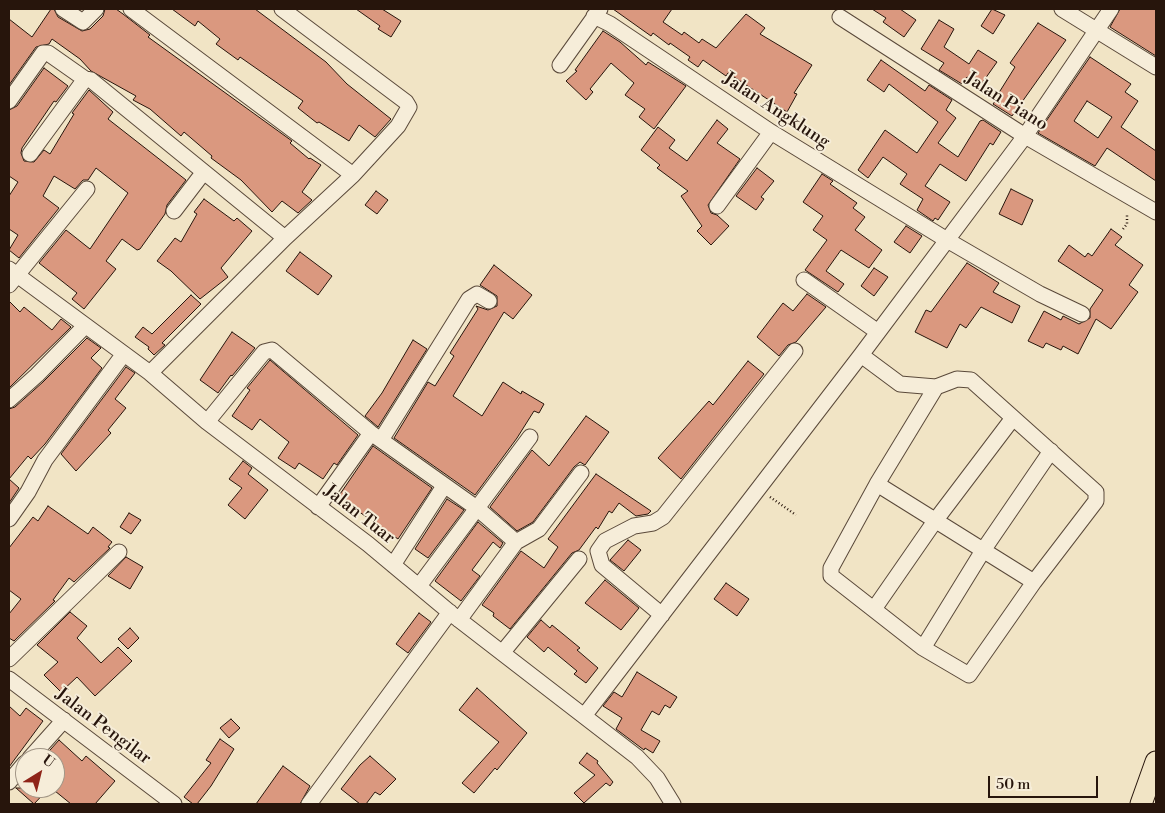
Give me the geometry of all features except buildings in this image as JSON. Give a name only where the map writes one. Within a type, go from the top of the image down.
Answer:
[{"type":"highway","points":[[1141,804],[1156,762]]},
{"type":"street","points":[[63,9],[83,22],[96,9]]},
{"type":"street","points":[[131,9],[353,175]]},
{"type":"street","points":[[150,373],[285,238],[353,175],[398,126],[409,107],[406,102],[282,9]]},
{"type":"street","points":[[1062,9],[1156,67]]},
{"type":"street","points":[[584,716],[861,355],[1025,136],[1112,9]]},
{"type":"street","points":[[560,66],[597,12]]},
{"type":"street","name":"Jalan Angklung","points":[[597,12],[610,24],[770,132],[947,240],[1040,294],[1082,314]]},
{"type":"street","name":"Jalan Piano","points":[[840,18],[1025,136],[1156,212]]},
{"type":"street","points":[[9,101],[44,52],[85,79],[91,80],[285,238]]},
{"type":"street","points":[[30,154],[85,79]]},
{"type":"street","points":[[717,206],[770,132]]},
{"type":"street","points":[[174,211],[203,172]]},
{"type":"street","points":[[12,276],[87,189]]},
{"type":"street","name":"Jalan Tuar","points":[[12,276],[150,373],[207,422],[393,565],[502,653],[637,757],[657,778],[673,804]]},
{"type":"street","points":[[804,280],[878,332]]},
{"type":"street","points":[[318,507],[376,437],[469,299],[477,294],[489,301]]},
{"type":"street","points":[[9,400],[37,375],[85,326]]},
{"type":"street","points":[[207,422],[264,352],[272,350],[376,437],[478,510],[516,542]]},
{"type":"street","points":[[662,614],[602,565],[598,551],[605,541],[634,526],[653,523],[662,518],[795,351]]},
{"type":"street","points":[[9,519],[28,492],[45,460],[123,355]]},
{"type":"street","points":[[861,355],[900,384],[936,387],[956,379],[971,380],[1096,492],[1096,501],[1034,582],[969,676],[922,648],[874,608],[831,576],[831,568],[877,484],[936,387]]},
{"type":"street","points":[[874,608],[935,521],[1013,418]]},
{"type":"street","points":[[419,586],[478,510],[530,437]]},
{"type":"street","points":[[922,648],[984,549],[1051,451]]},
{"type":"street","points":[[309,804],[455,616],[516,542],[539,529],[581,473]]},
{"type":"street","points":[[877,484],[935,521],[984,549],[1034,582]]},
{"type":"street","points":[[393,565],[444,486]]},
{"type":"street","points":[[9,659],[118,552]]},
{"type":"street","points":[[502,653],[579,559]]},
{"type":"street","name":"Jalan Pengilar","points":[[9,679],[174,804]]},
{"type":"street","points":[[39,748],[64,720]]},
{"type":"path","points":[[758,489],[796,515]]}]
